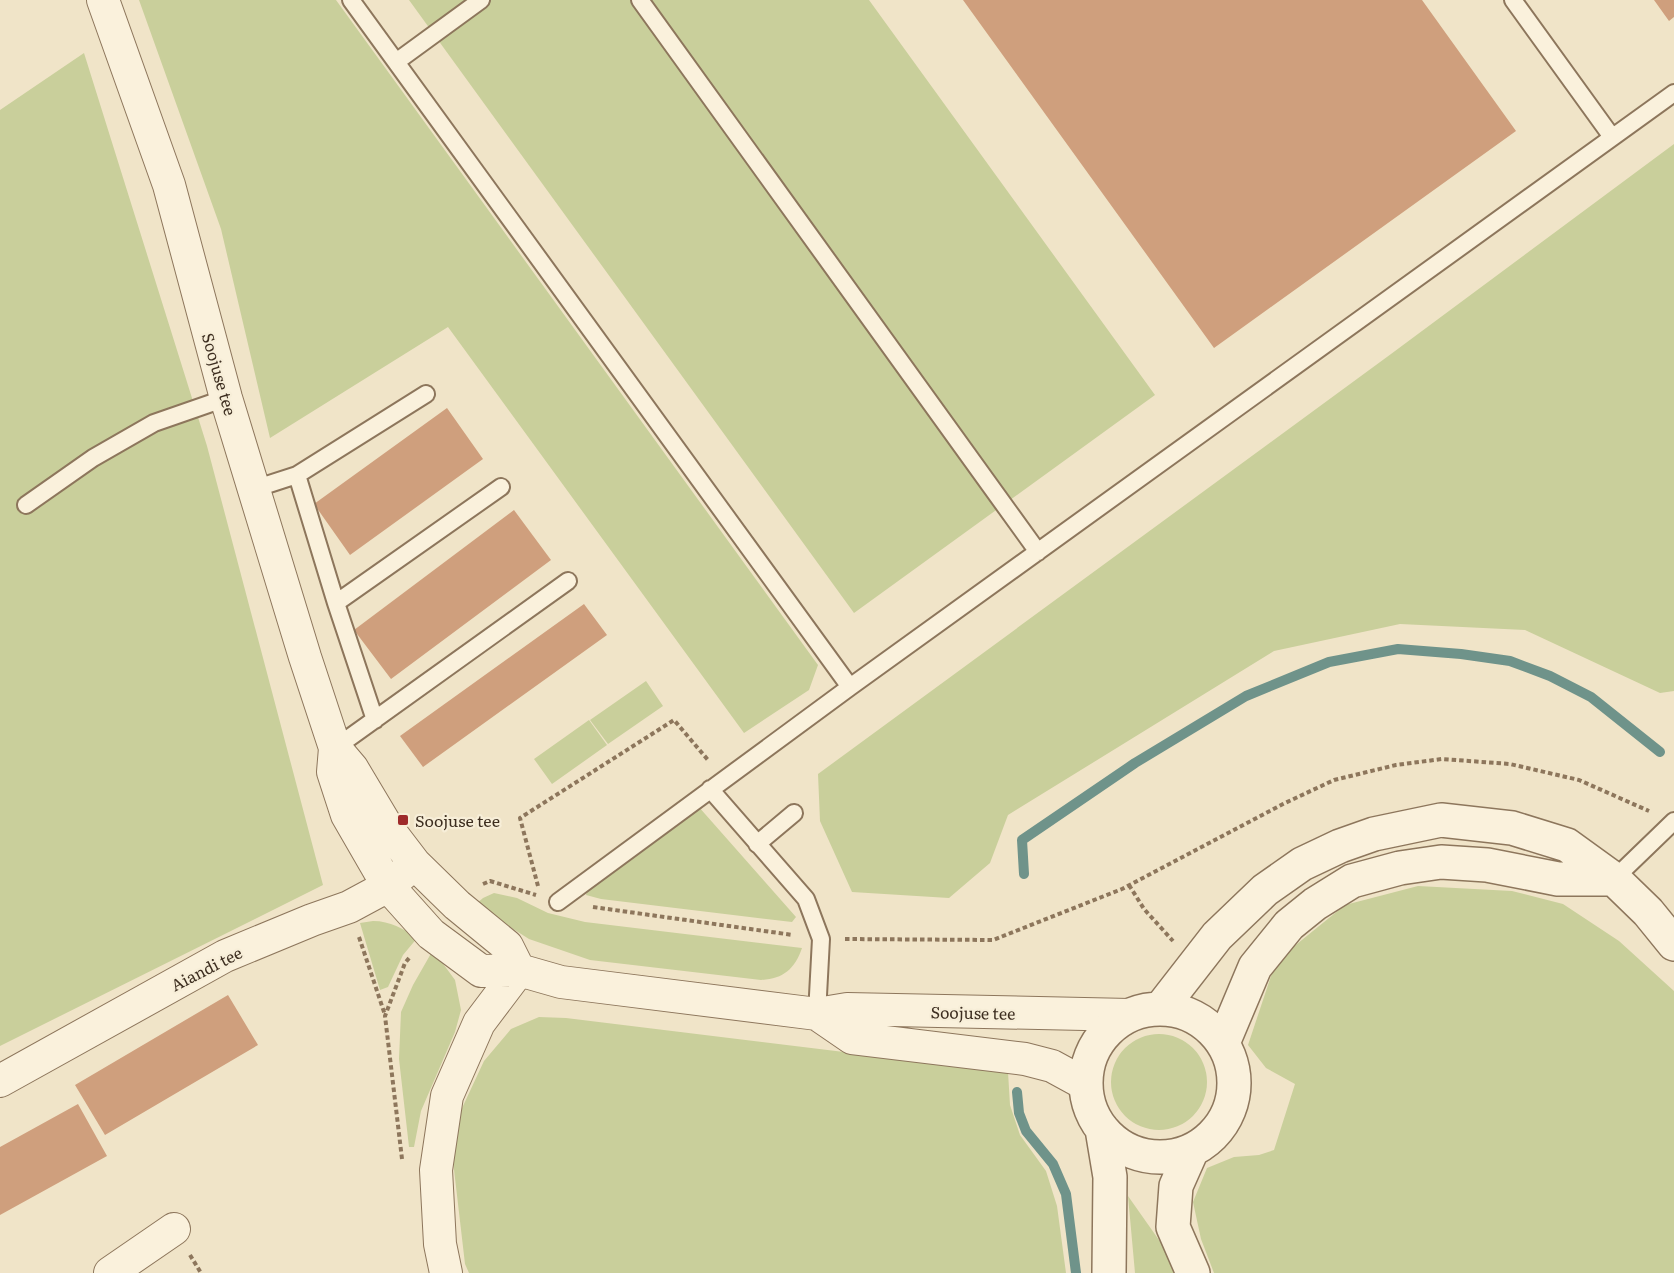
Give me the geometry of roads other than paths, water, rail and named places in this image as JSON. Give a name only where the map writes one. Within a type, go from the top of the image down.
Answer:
[{"type":"street","name":"Soojuse tee","points":[[103,0],[169,185],[226,398],[335,748],[352,768],[389,830],[415,864],[457,905],[507,946],[519,970]]},
{"type":"street","name":"Soojuse tee","points":[[335,748],[333,772],[347,815],[388,886],[431,934],[481,971],[519,970],[561,982],[817,1014],[847,1009],[1130,1015]]},
{"type":"street","points":[[1161,1008],[1217,936],[1264,890],[1302,864],[1340,846],[1374,834],[1441,820],[1512,828],[1567,845],[1614,879],[1647,912],[1674,944]]},
{"type":"street","points":[[1223,1043],[1255,967],[1288,925],[1315,904],[1352,881],[1400,868],[1442,862],[1487,865],[1558,879],[1614,879]]},
{"type":"street","name":"Aiandi tee","points":[[0,1081],[225,956],[349,907],[388,886],[415,864]]},
{"type":"street","points":[[446,1273],[440,1244],[436,1170],[447,1096],[478,1023],[519,970]]},
{"type":"street","points":[[1161,1008],[1185,1013],[1206,1024],[1223,1043],[1233,1066],[1234,1091],[1227,1115],[1212,1136],[1191,1150],[1167,1157],[1143,1155],[1119,1145],[1102,1129],[1090,1108],[1085,1084],[1089,1061],[1100,1039],[1116,1022],[1138,1012],[1161,1008]]},
{"type":"street","name":"Soojuse tee","points":[[817,1014],[852,1038],[1025,1059],[1052,1066],[1085,1084]]},
{"type":"street","points":[[1102,1129],[1110,1177],[1109,1273]]},
{"type":"street","points":[[1191,1150],[1176,1186],[1173,1227],[1193,1273]]},
{"type":"street","points":[[110,1273],[174,1229]]},
{"type":"lane","points":[[351,0],[850,687]]},
{"type":"lane","points":[[396,62],[481,0]]},
{"type":"lane","points":[[640,0],[1038,552]]},
{"type":"lane","points":[[1513,0],[1612,137]]},
{"type":"lane","points":[[558,902],[850,687],[1674,93]]},
{"type":"lane","points":[[254,489],[297,475],[426,394]]},
{"type":"lane","points":[[26,505],[93,458],[154,423],[226,398]]},
{"type":"lane","points":[[297,475],[375,720]]},
{"type":"lane","points":[[336,603],[501,488]]},
{"type":"lane","points":[[335,748],[568,581]]},
{"type":"lane","points":[[717,785],[757,844],[806,899],[821,939],[817,1014]]},
{"type":"lane","points":[[757,844],[794,813]]},
{"type":"lane","points":[[1614,879],[1673,821]]},
{"type":"waterway","points":[[1024,874],[1022,840],[1135,763],[1246,696],[1329,662],[1398,649],[1510,661],[1550,676],[1591,697],[1660,752]]},
{"type":"waterway","points":[[1017,1092],[1019,1113],[1026,1131],[1053,1164],[1066,1194],[1076,1273]]},
{"type":"place","name":"Soojuse tee","points":[[403,820]]}]
